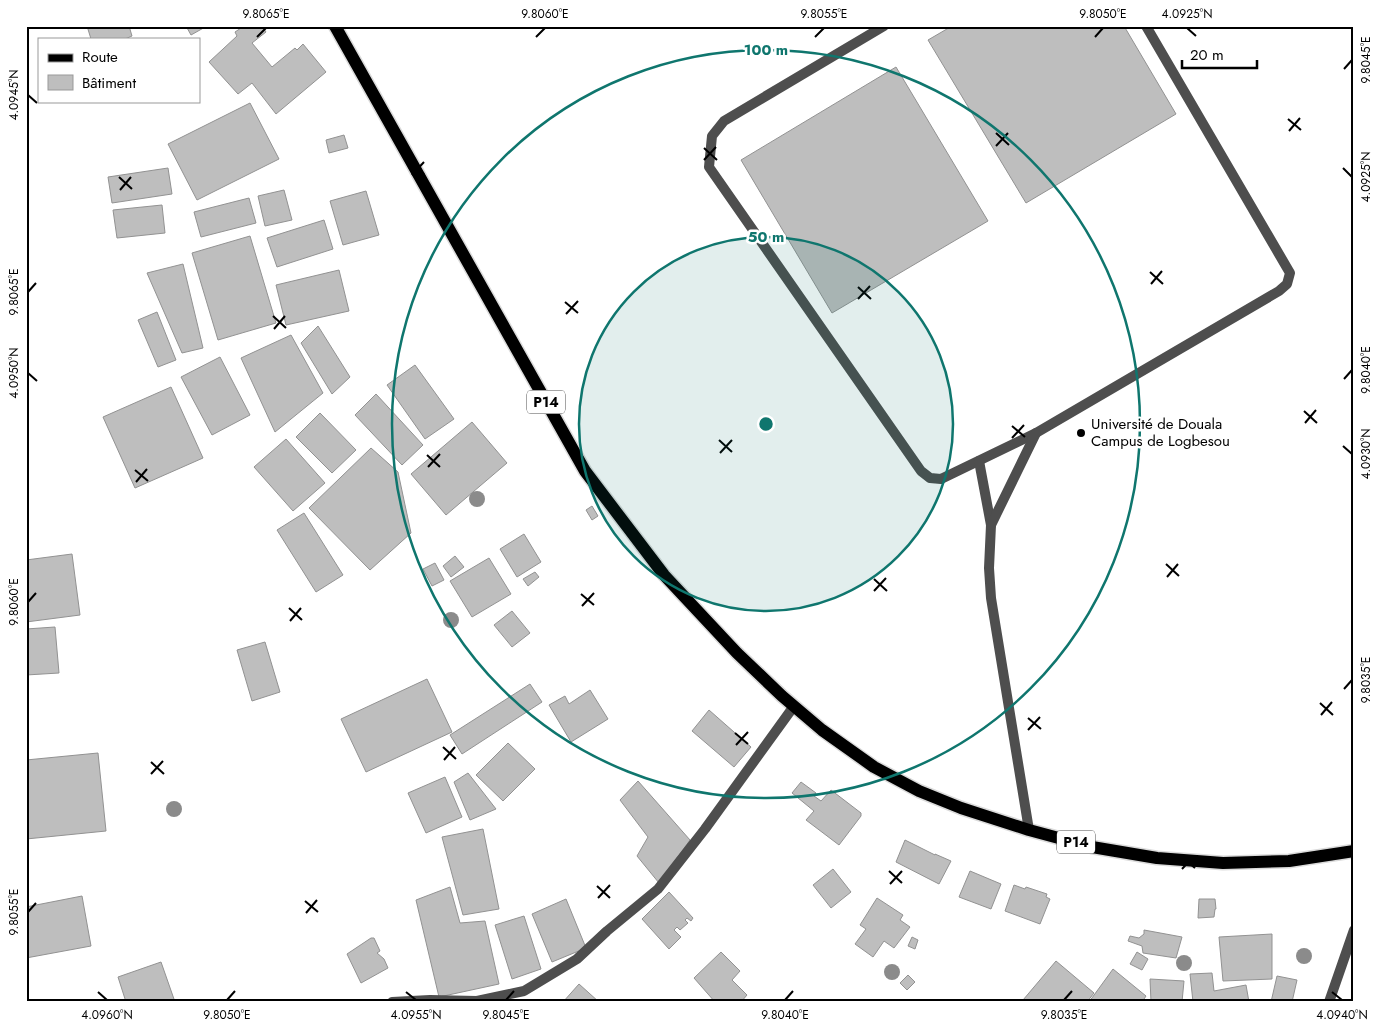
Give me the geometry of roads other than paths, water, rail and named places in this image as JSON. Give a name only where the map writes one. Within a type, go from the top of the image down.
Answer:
[{"type":"main road","name":"P14","points":[[335,26],[586,471],[664,575],[737,653],[822,730],[874,768],[918,791],[961,808],[1028,830],[1092,847],[1157,858],[1223,863],[1289,861],[1354,851]]},
{"type":"street","points":[[884,26],[724,121],[712,136],[709,166],[921,472],[930,478],[940,479],[980,462],[1036,432],[1279,291],[1287,284],[1290,273],[1146,26]]},
{"type":"street","points":[[990,525],[1036,432]]},
{"type":"street","points":[[980,462],[990,525],[989,568],[991,598],[1028,830]]},
{"type":"street","points":[[392,1002],[430,1000],[478,1001],[524,991],[577,958],[658,889],[706,829],[794,706]]},
{"type":"street","points":[[1329,1002],[1354,930]]},
{"type":"place","name":"Université de Douala Campus de Logbesou","points":[[1081,433]]}]
